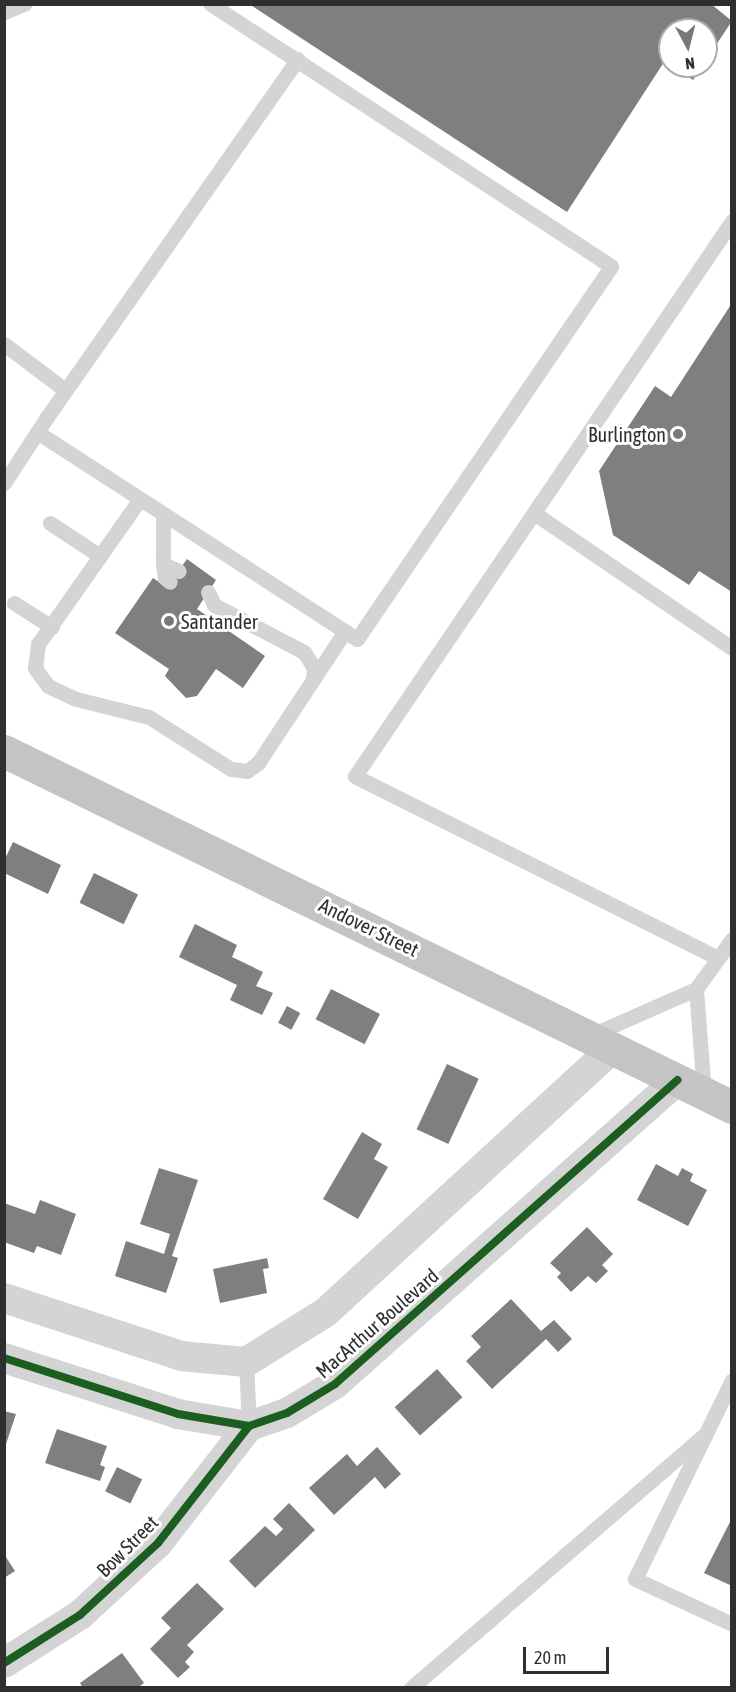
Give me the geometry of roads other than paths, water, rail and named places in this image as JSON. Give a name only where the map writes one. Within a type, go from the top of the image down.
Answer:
[{"type":"highway","name":"Andover Street","points":[[4,751],[705,1093]]},
{"type":"street","points":[[4,1298],[181,1356],[246,1362],[326,1311],[601,1042]]},
{"type":"street","name":"MacArthur Boulevard","points":[[4,1358],[178,1414],[249,1426],[287,1413],[335,1384],[705,1093]]},
{"type":"street","name":"Bow Street","points":[[4,1663],[80,1615],[158,1543],[249,1426]]},
{"type":"lane","points":[[4,12],[24,4]]},
{"type":"lane","points":[[37,432],[357,639],[611,266],[298,59],[210,4]]},
{"type":"lane","points":[[5,483],[65,390],[298,59]]},
{"type":"lane","points":[[718,958],[355,776],[732,221]]},
{"type":"lane","points":[[4,344],[65,390]]},
{"type":"lane","points":[[140,499],[35,651],[35,668],[43,682],[76,699],[154,719],[240,772],[258,763],[345,631]]},
{"type":"lane","points":[[534,513],[732,648]]},
{"type":"lane","points":[[163,514],[165,578],[175,577]]},
{"type":"lane","points":[[50,523],[100,556]]},
{"type":"lane","points":[[208,600],[301,649],[312,662],[313,680]]},
{"type":"lane","points":[[14,603],[51,627]]},
{"type":"lane","points":[[601,1042],[696,989],[732,939]]},
{"type":"lane","points":[[696,989],[705,1093]]},
{"type":"lane","points":[[246,1362],[249,1426]]},
{"type":"lane","points":[[732,1380],[635,1579],[732,1624]]},
{"type":"lane","points":[[411,1688],[705,1434]]},
{"type":"place","name":"Burlington","points":[[678,434]]},
{"type":"place","name":"Santander","points":[[169,621]]}]
